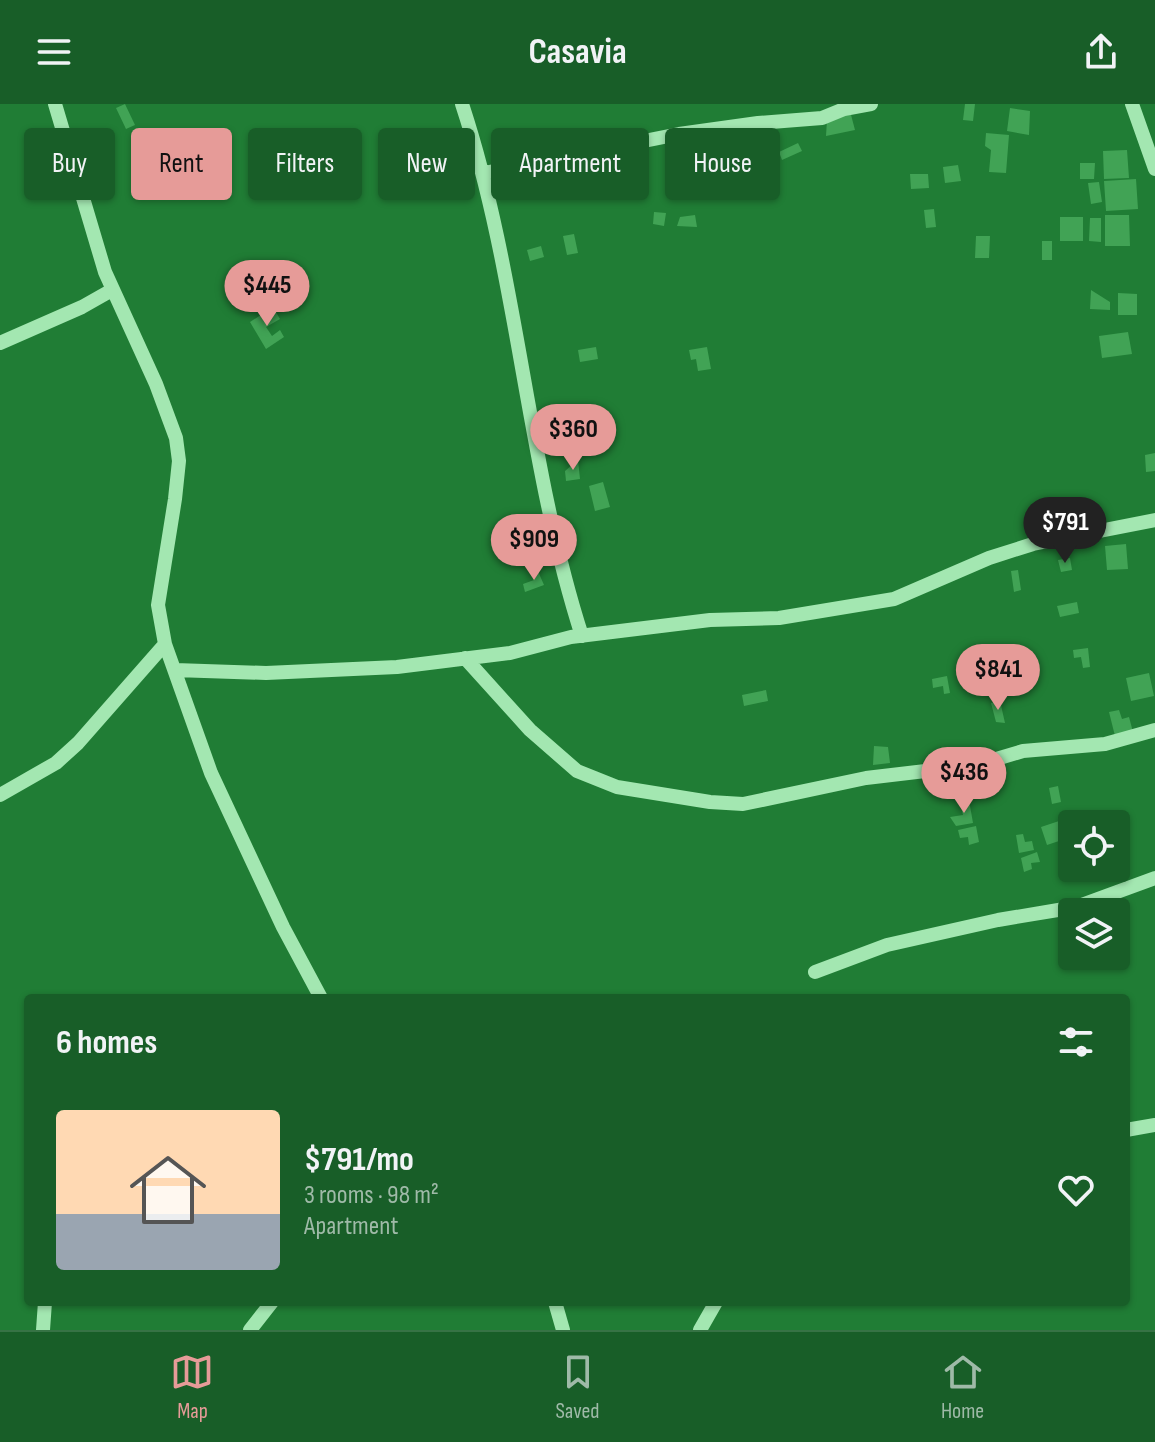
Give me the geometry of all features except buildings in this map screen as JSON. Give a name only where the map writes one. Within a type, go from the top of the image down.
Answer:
[{"type":"street","points":[[55,104],[88,225],[112,290],[169,413],[176,438],[179,461],[175,499],[158,605],[165,644],[211,773],[283,927],[319,994]]},
{"type":"street","points":[[462,104],[484,173],[551,516],[568,594],[582,636]]},
{"type":"street","points":[[799,104],[800,120]]},
{"type":"street","points":[[484,173],[679,134],[822,118],[844,109],[871,104]]},
{"type":"street","points":[[1132,104],[1155,169]]},
{"type":"street","points":[[0,343],[82,307],[112,290]]},
{"type":"street","points":[[175,670],[280,672],[397,667],[510,653],[582,636],[710,620],[779,618],[894,599],[989,558],[1033,544],[1155,520]]},
{"type":"street","points":[[0,795],[56,763],[78,743],[165,644]]},
{"type":"street","points":[[465,658],[530,730],[577,771],[617,787],[710,802],[743,804],[866,778],[976,765],[1023,751],[1105,744],[1155,730]]},
{"type":"street","points":[[815,972],[887,945],[998,920],[1076,907],[1155,878]]},
{"type":"street","points":[[1130,1129],[1155,1125]]},
{"type":"street","points":[[43,1330],[45,1306]]},
{"type":"street","points":[[250,1330],[269,1306]]},
{"type":"street","points":[[556,1306],[563,1330]]},
{"type":"street","points":[[700,1330],[714,1306]]}]
